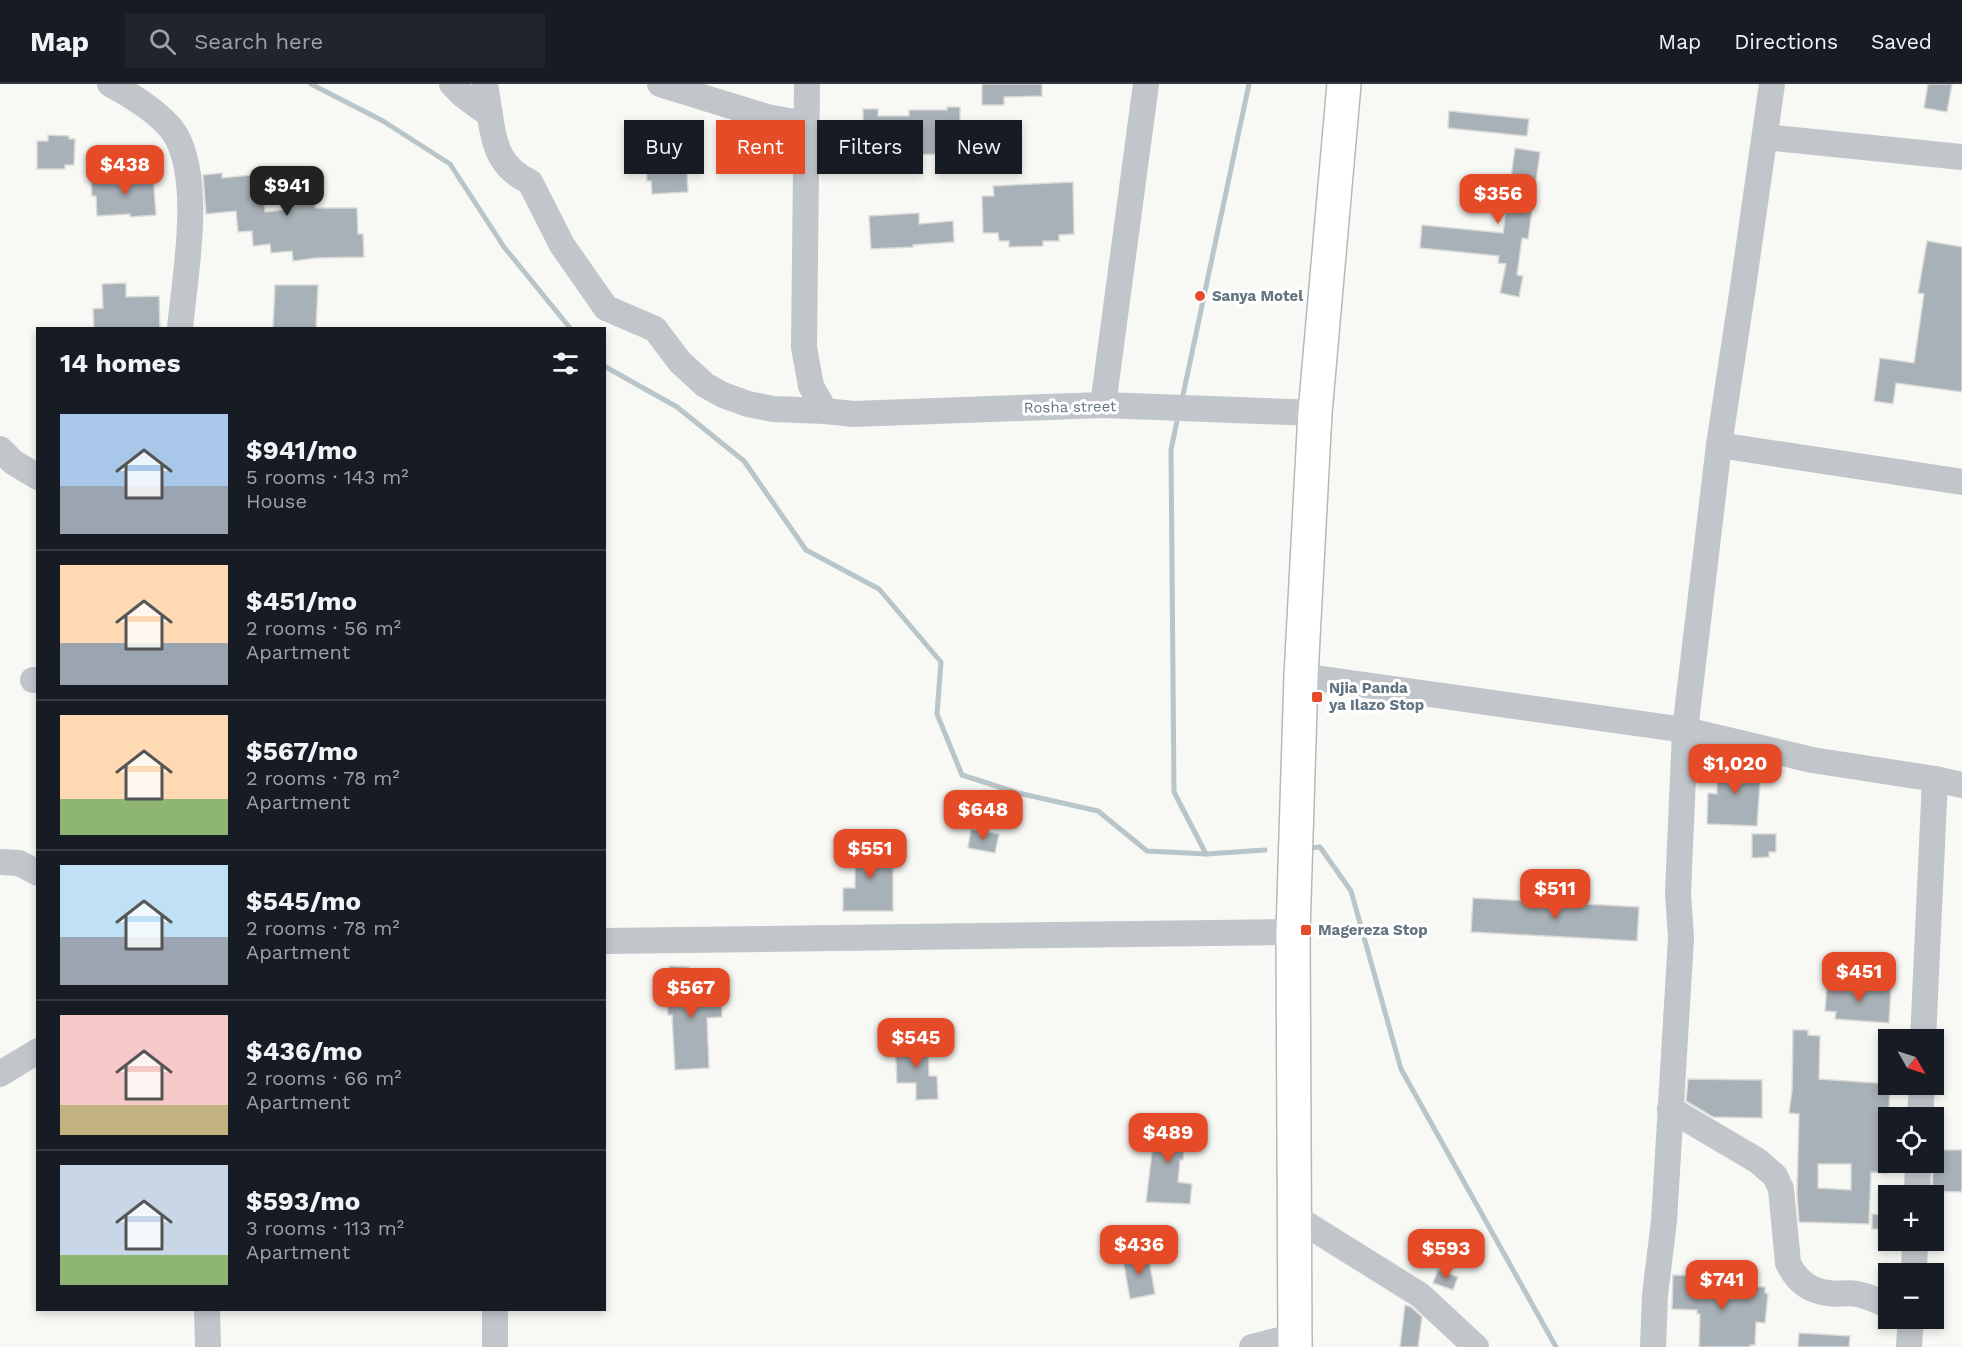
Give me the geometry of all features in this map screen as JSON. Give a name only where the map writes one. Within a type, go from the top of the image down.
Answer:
[{"type":"highway","points":[[1295,1342],[1293,932],[1300,676],[1315,413],[1344,84]]},
{"type":"street","points":[[110,84],[129,95],[165,123],[175,134],[183,155],[190,183],[191,206],[180,327]]},
{"type":"street","points":[[452,84],[490,115]]},
{"type":"street","name":"Rosha street","points":[[485,84],[494,138],[502,160],[520,178],[530,182],[562,245],[606,308],[655,329],[680,362],[713,390],[764,408],[853,414],[1103,405],[1315,413]]},
{"type":"street","points":[[660,84],[767,117],[806,124]]},
{"type":"street","points":[[807,84],[804,347],[811,386],[825,411]]},
{"type":"street","points":[[1103,405],[1146,84]]},
{"type":"street","points":[[1653,1347],[1655,1295],[1664,1221],[1681,938],[1678,893],[1685,730],[1719,445],[1772,84]]},
{"type":"street","points":[[1765,137],[1962,157]]},
{"type":"street","points":[[1719,445],[1962,482]]},
{"type":"street","points":[[4,457],[36,476]]},
{"type":"street","points":[[1300,676],[1685,730],[1812,760],[1962,785]]},
{"type":"street","points":[[1924,1029],[1935,779]]},
{"type":"street","points":[[0,862],[19,863],[36,872]]},
{"type":"street","points":[[606,941],[1293,932]]},
{"type":"street","points":[[0,1074],[36,1052]]},
{"type":"street","points":[[1670,1109],[1758,1161],[1775,1176],[1780,1189],[1788,1263],[1799,1280],[1816,1291],[1829,1294],[1855,1294],[1878,1302]]},
{"type":"street","points":[[1295,1217],[1420,1295],[1476,1347]]},
{"type":"street","points":[[207,1311],[208,1347]]},
{"type":"street","points":[[495,1311],[495,1347]]},
{"type":"street","points":[[1909,1347],[1910,1329]]},
{"type":"street","points":[[1252,1347],[1295,1342]]},
{"type":"building","points":[[982,84],[1042,84],[1042,96],[1004,97],[1004,105],[982,105]]},
{"type":"building","points":[[1928,84],[1952,84],[1947,112],[1924,108]]},
{"type":"building","points":[[947,107],[960,107],[960,120],[935,120],[935,154],[923,154],[923,120],[863,120],[863,109],[878,109],[878,116],[909,116],[909,110],[947,110]]},
{"type":"building","points":[[1449,111],[1529,119],[1527,136],[1448,128]]},
{"type":"building","points":[[48,135],[69,136],[69,139],[75,139],[74,165],[65,165],[65,169],[37,169],[37,141],[48,141]]},
{"type":"building","points":[[1515,148],[1540,152],[1528,239],[1522,238],[1517,275],[1523,276],[1519,297],[1500,293],[1506,264],[1498,263],[1499,256],[1420,248],[1422,225],[1503,233]]},
{"type":"building","points":[[314,167],[315,208],[357,208],[358,234],[363,234],[364,257],[293,261],[292,251],[271,253],[270,244],[253,246],[252,231],[238,232],[236,211],[206,214],[203,175],[222,173],[222,178],[262,174],[265,212],[292,209],[291,168]]},
{"type":"building","points":[[647,174],[687,174],[688,192],[652,194],[651,181],[647,181]]},
{"type":"building","points":[[153,175],[156,215],[97,216],[96,196],[92,196],[91,181],[106,180],[105,177]]},
{"type":"building","points":[[1073,182],[1074,234],[1059,235],[1059,241],[1043,241],[1043,246],[1009,247],[1009,241],[999,241],[998,233],[983,233],[982,196],[994,196],[993,186]]},
{"type":"building","points":[[919,213],[919,224],[953,221],[954,242],[871,249],[869,216]]},
{"type":"building","points":[[1927,241],[1962,247],[1962,392],[1896,383],[1893,404],[1874,401],[1880,358],[1914,363],[1924,294],[1918,293]]},
{"type":"building","points":[[126,283],[126,297],[159,296],[160,327],[94,327],[93,309],[103,308],[102,284]]},
{"type":"building","points":[[275,285],[318,285],[316,327],[273,327]]},
{"type":"building","points":[[1717,757],[1761,767],[1757,826],[1707,824],[1708,793],[1717,794]]},
{"type":"building","points":[[971,829],[999,834],[995,853],[968,848]]},
{"type":"building","points":[[1752,834],[1776,834],[1776,852],[1769,852],[1769,857],[1752,858]]},
{"type":"building","points":[[855,840],[884,840],[884,867],[893,867],[893,911],[843,911],[843,888],[855,888]]},
{"type":"building","points":[[1473,898],[1639,907],[1637,941],[1471,932]]},
{"type":"building","points":[[669,966],[689,967],[688,989],[721,988],[722,1017],[707,1018],[709,1068],[675,1070],[672,1015],[668,1015]]},
{"type":"building","points":[[1827,984],[1891,988],[1889,1023],[1835,1019],[1836,1012],[1825,1011]]},
{"type":"building","points":[[1793,1030],[1808,1030],[1808,1035],[1820,1036],[1819,1079],[1878,1083],[1878,1095],[1890,1095],[1889,1107],[1878,1107],[1878,1172],[1871,1172],[1869,1224],[1799,1222],[1797,1194],[1799,1114],[1789,1113],[1792,1091]],"holes":[[[1818,1164],[1851,1164],[1851,1190],[1818,1188]]]},
{"type":"building","points":[[895,1041],[928,1042],[929,1076],[937,1076],[938,1099],[916,1100],[916,1083],[897,1083]]},
{"type":"building","points":[[1688,1079],[1762,1080],[1762,1118],[1713,1117],[1686,1101]]},
{"type":"building","points":[[1174,1116],[1187,1117],[1183,1160],[1180,1160],[1178,1182],[1192,1184],[1190,1204],[1146,1202],[1156,1119],[1174,1123]]},
{"type":"building","points":[[1944,1150],[1962,1150],[1962,1192],[1944,1191],[1944,1185],[1932,1185],[1933,1173],[1944,1173]]},
{"type":"building","points":[[1872,1214],[1878,1214],[1878,1229],[1872,1229]]},
{"type":"building","points":[[1148,1254],[1155,1294],[1130,1299],[1123,1259]]},
{"type":"building","points":[[1438,1270],[1458,1277],[1453,1290],[1433,1283]]},
{"type":"building","points":[[1673,1275],[1705,1276],[1705,1286],[1765,1287],[1765,1293],[1768,1294],[1765,1323],[1756,1322],[1755,1345],[1750,1345],[1750,1347],[1699,1347],[1700,1314],[1697,1314],[1697,1310],[1672,1309]]},
{"type":"building","points":[[1405,1305],[1411,1307],[1422,1317],[1418,1347],[1400,1347]]},
{"type":"building","points":[[1799,1333],[1850,1336],[1849,1347],[1798,1347]]},
{"type":"waterway","points":[[311,84],[383,121],[450,164],[504,247],[569,327]]},
{"type":"waterway","points":[[1183,395],[1249,84]]},
{"type":"waterway","points":[[606,367],[677,407],[744,461],[806,550],[879,589],[941,662],[937,714],[962,775],[1018,793],[1098,811],[1147,851],[1206,854]]},
{"type":"waterway","points":[[1177,421],[1171,450],[1174,792],[1206,854],[1265,850]]},
{"type":"waterway","points":[[1309,848],[1320,847],[1351,891],[1401,1069],[1556,1347]]},
{"type":"place","name":"Sanya Motel","points":[[1200,296]]},
{"type":"place","name":"Njia Panda ya Ilazo Stop","points":[[1317,697]]},
{"type":"place","name":"Magereza Stop","points":[[1306,930]]}]
